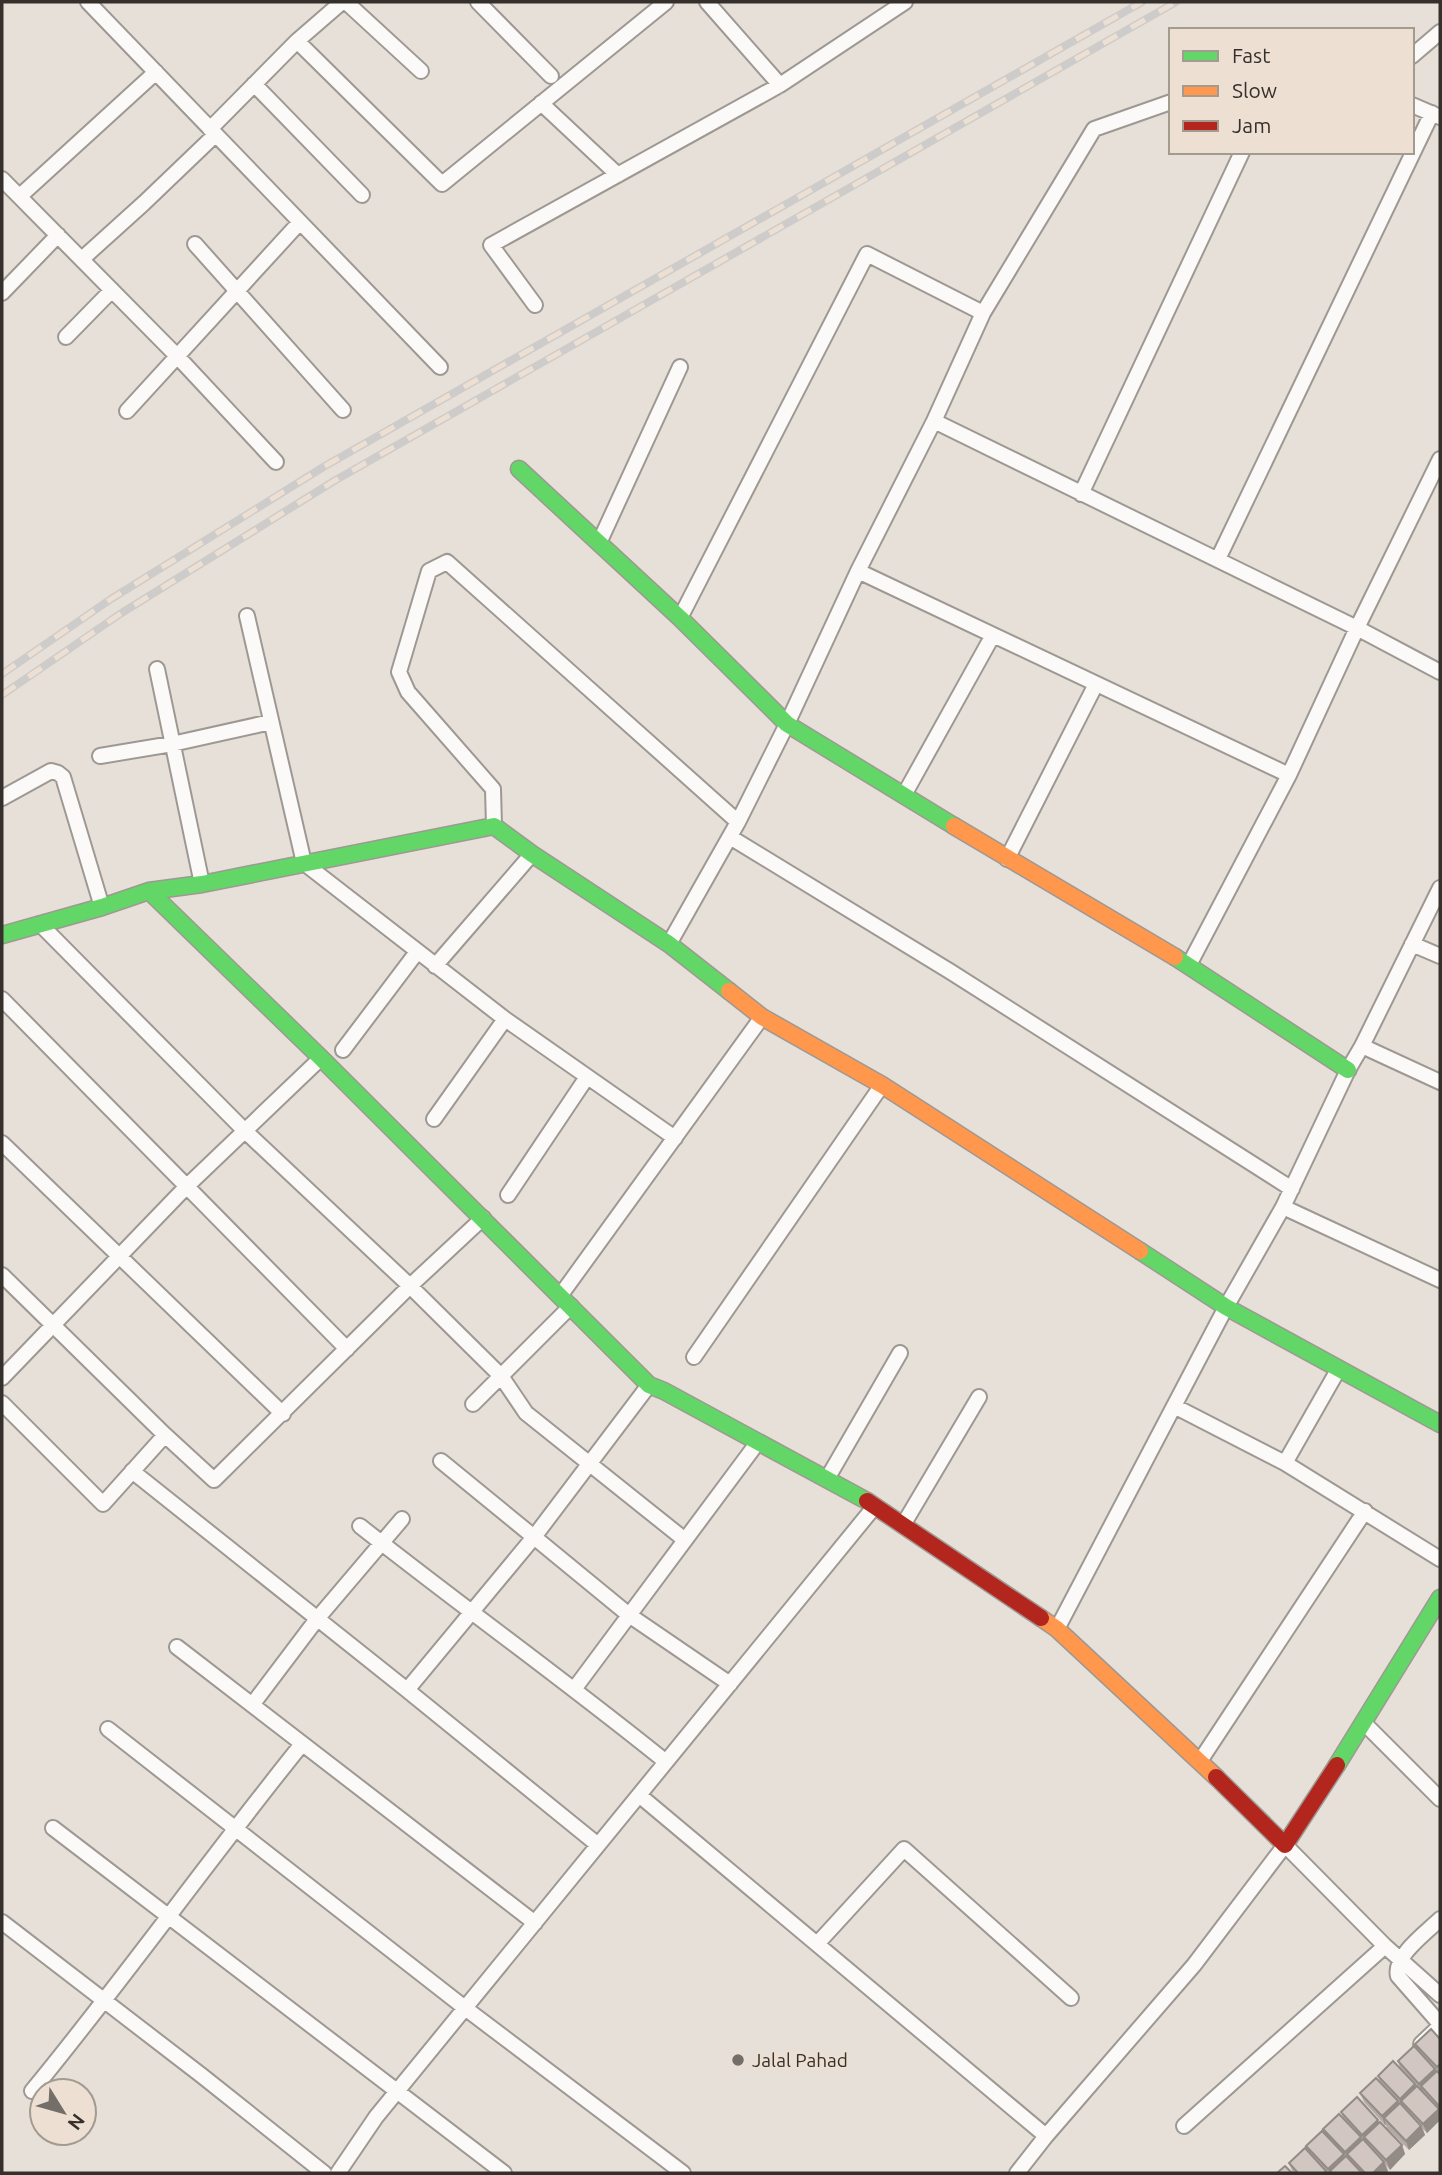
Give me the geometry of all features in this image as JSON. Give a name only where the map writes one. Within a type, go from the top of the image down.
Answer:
[{"type":"street","points":[[88,2],[440,367]]},
{"type":"street","points":[[82,259],[144,204],[297,41],[344,2],[421,71]]},
{"type":"street","points":[[478,2],[551,76]]},
{"type":"street","points":[[297,41],[442,184],[666,2]]},
{"type":"street","points":[[707,2],[780,85]]},
{"type":"street","points":[[535,305],[491,245],[780,85],[905,2]]},
{"type":"street","points":[[1414,55],[1440,32]]},
{"type":"street","points":[[20,196],[156,72]]},
{"type":"street","points":[[254,84],[362,195]]},
{"type":"street","points":[[541,103],[618,175]]},
{"type":"street","points":[[669,944],[730,837],[787,724],[858,571],[934,421],[983,313],[1094,129],[1169,103]]},
{"type":"street","points":[[1217,559],[1436,115],[1414,106]]},
{"type":"street","points":[[1081,494],[1241,154]]},
{"type":"street","points":[[2,179],[177,356],[276,462]]},
{"type":"street","points":[[127,411],[300,222]]},
{"type":"street","points":[[2,292],[58,235]]},
{"type":"street","points":[[195,244],[343,410]]},
{"type":"street","points":[[680,618],[867,254],[983,313]]},
{"type":"street","points":[[66,337],[112,290]]},
{"type":"street","points":[[599,543],[680,366]]},
{"type":"street","points":[[934,421],[1357,628],[1440,672]]},
{"type":"street","points":[[1189,965],[1289,775],[1440,459]]},
{"type":"street","points":[[519,469],[680,618],[787,724],[1007,859],[1189,965],[1348,1070]]},
{"type":"street","points":[[494,825],[493,789],[408,692],[399,672],[429,571],[447,562],[738,822]]},
{"type":"street","points":[[858,571],[1289,775]]},
{"type":"street","points":[[247,616],[304,863],[505,1019],[675,1138]]},
{"type":"street","points":[[904,795],[993,635]]},
{"type":"street","points":[[156,669],[202,884]]},
{"type":"street","points":[[1007,859],[1096,684]]},
{"type":"street","points":[[100,756],[172,744],[271,722]]},
{"type":"street","points":[[2,798],[51,771],[63,777],[102,907]]},
{"type":"street","points":[[2,934],[102,907],[149,891],[202,884],[494,825],[532,854],[669,944],[762,1017],[881,1085],[1226,1307],[1440,1424]]},
{"type":"street","points":[[730,837],[951,972],[1292,1189]]},
{"type":"street","points":[[435,966],[532,854]]},
{"type":"street","points":[[1057,1629],[1226,1307],[1283,1207],[1348,1070],[1440,888]]},
{"type":"street","points":[[149,891],[483,1218],[649,1385],[875,1506],[1057,1629],[1200,1761],[1385,1946],[1440,1995]]},
{"type":"street","points":[[40,923],[244,1130],[501,1376],[526,1413],[685,1540]]},
{"type":"street","points":[[1412,944],[1440,956]]},
{"type":"street","points":[[343,1051],[417,952]]},
{"type":"street","points":[[2,999],[347,1349]]},
{"type":"street","points":[[473,1404],[566,1301],[675,1138],[762,1017]]},
{"type":"street","points":[[434,1119],[505,1019]]},
{"type":"street","points":[[1362,1046],[1440,1082]]},
{"type":"street","points":[[2,1378],[187,1186],[321,1058]]},
{"type":"street","points":[[508,1195],[587,1077]]},
{"type":"street","points":[[694,1357],[881,1085]]},
{"type":"street","points":[[2,1143],[283,1414]]},
{"type":"street","points":[[1283,1207],[1440,1280]]},
{"type":"street","points":[[2,1275],[214,1480],[410,1286],[483,1218]]},
{"type":"street","points":[[827,1479],[900,1353]]},
{"type":"street","points":[[1285,1463],[1338,1370]]},
{"type":"street","points":[[407,1690],[534,1537],[649,1385]]},
{"type":"street","points":[[904,1525],[979,1397]]},
{"type":"street","points":[[2,1403],[103,1504],[165,1435]]},
{"type":"street","points":[[1174,1406],[1285,1463],[1440,1559]]},
{"type":"street","points":[[575,1688],[758,1442]]},
{"type":"street","points":[[440,1461],[629,1615],[730,1684]]},
{"type":"street","points":[[132,1471],[598,1845]]},
{"type":"street","points":[[338,2173],[376,2117],[875,1506]]},
{"type":"street","points":[[1200,1761],[1365,1511]]},
{"type":"street","points":[[252,1705],[317,1619],[402,1519]]},
{"type":"street","points":[[360,1526],[470,1613],[575,1688],[666,1762]]},
{"type":"street","points":[[1017,2173],[1194,1965],[1285,1845],[1440,1598]]},
{"type":"street","points":[[177,1647],[535,1923]]},
{"type":"street","points":[[1364,1723],[1440,1799]]},
{"type":"street","points":[[108,1730],[465,2008],[683,2173]]},
{"type":"street","points":[[43,2077],[105,2001],[234,1828],[302,1744]]},
{"type":"street","points":[[639,1795],[1046,2136]]},
{"type":"street","points":[[53,1828],[504,2173]]},
{"type":"street","points":[[817,1944],[904,1849],[1071,1998]]},
{"type":"street","points":[[1411,2053],[1440,2025],[1398,1976],[1396,1969],[1400,1958],[1440,1919]]},
{"type":"street","points":[[2,1922],[324,2173]]},
{"type":"street","points":[[1184,2126],[1385,1946]]},
{"type":"building","points":[[1431,2029],[1440,2039],[1440,2064],[1437,2067],[1415,2044]]},
{"type":"building","points":[[1414,2046],[1435,2069],[1419,2084],[1398,2061]]},
{"type":"building","points":[[1393,2061],[1415,2084],[1400,2099],[1378,2076]]},
{"type":"building","points":[[1437,2071],[1440,2075],[1440,2107],[1421,2086]]},
{"type":"building","points":[[1376,2078],[1398,2101],[1382,2116],[1360,2093]]},
{"type":"building","points":[[1417,2086],[1439,2109],[1423,2124],[1401,2101]]},
{"type":"building","points":[[1357,2097],[1378,2120],[1362,2135],[1341,2112]]},
{"type":"building","points":[[1400,2103],[1421,2126],[1406,2141],[1384,2118]]},
{"type":"building","points":[[1339,2114],[1361,2137],[1345,2152],[1323,2129]]},
{"type":"building","points":[[1380,2122],[1402,2145],[1386,2160],[1364,2137]]},
{"type":"building","points":[[1322,2131],[1344,2154],[1328,2169],[1306,2146]]},
{"type":"building","points":[[1363,2139],[1384,2162],[1373,2173],[1365,2173],[1347,2154]]},
{"type":"building","points":[[1305,2148],[1326,2171],[1324,2173],[1298,2173],[1289,2163]]},
{"type":"building","points":[[1346,2156],[1362,2173],[1330,2171]]},
{"type":"building","points":[[1285,2166],[1292,2173],[1277,2173]]},
{"type":"railway","points":[[2,674],[111,599],[325,466],[1142,2]]},
{"type":"railway","points":[[2,695],[120,614],[334,481],[1176,2]]},
{"type":"traffic: fast","points":[[519,469],[680,618],[787,724],[954,826]]},
{"type":"traffic: fast","points":[[2,935],[149,891],[202,884],[494,826],[669,944],[729,991]]},
{"type":"traffic: fast","points":[[149,891],[649,1385],[867,1501]]},
{"type":"traffic: fast","points":[[1175,957],[1348,1070]]},
{"type":"traffic: fast","points":[[1140,1251],[1226,1307],[1440,1424]]},
{"type":"traffic: fast","points":[[1337,1765],[1440,1598]]},
{"type":"traffic: slow","points":[[954,826],[1175,957]]},
{"type":"traffic: slow","points":[[729,991],[762,1017],[882,1085],[1140,1251]]},
{"type":"traffic: slow","points":[[1041,1618],[1057,1629],[1216,1777]]},
{"type":"traffic: jam","points":[[867,1501],[1041,1618]]},
{"type":"traffic: jam","points":[[1216,1777],[1285,1845],[1337,1765]]},
{"type":"place","name":"Jalal Pahad","points":[[738,2060]]}]
